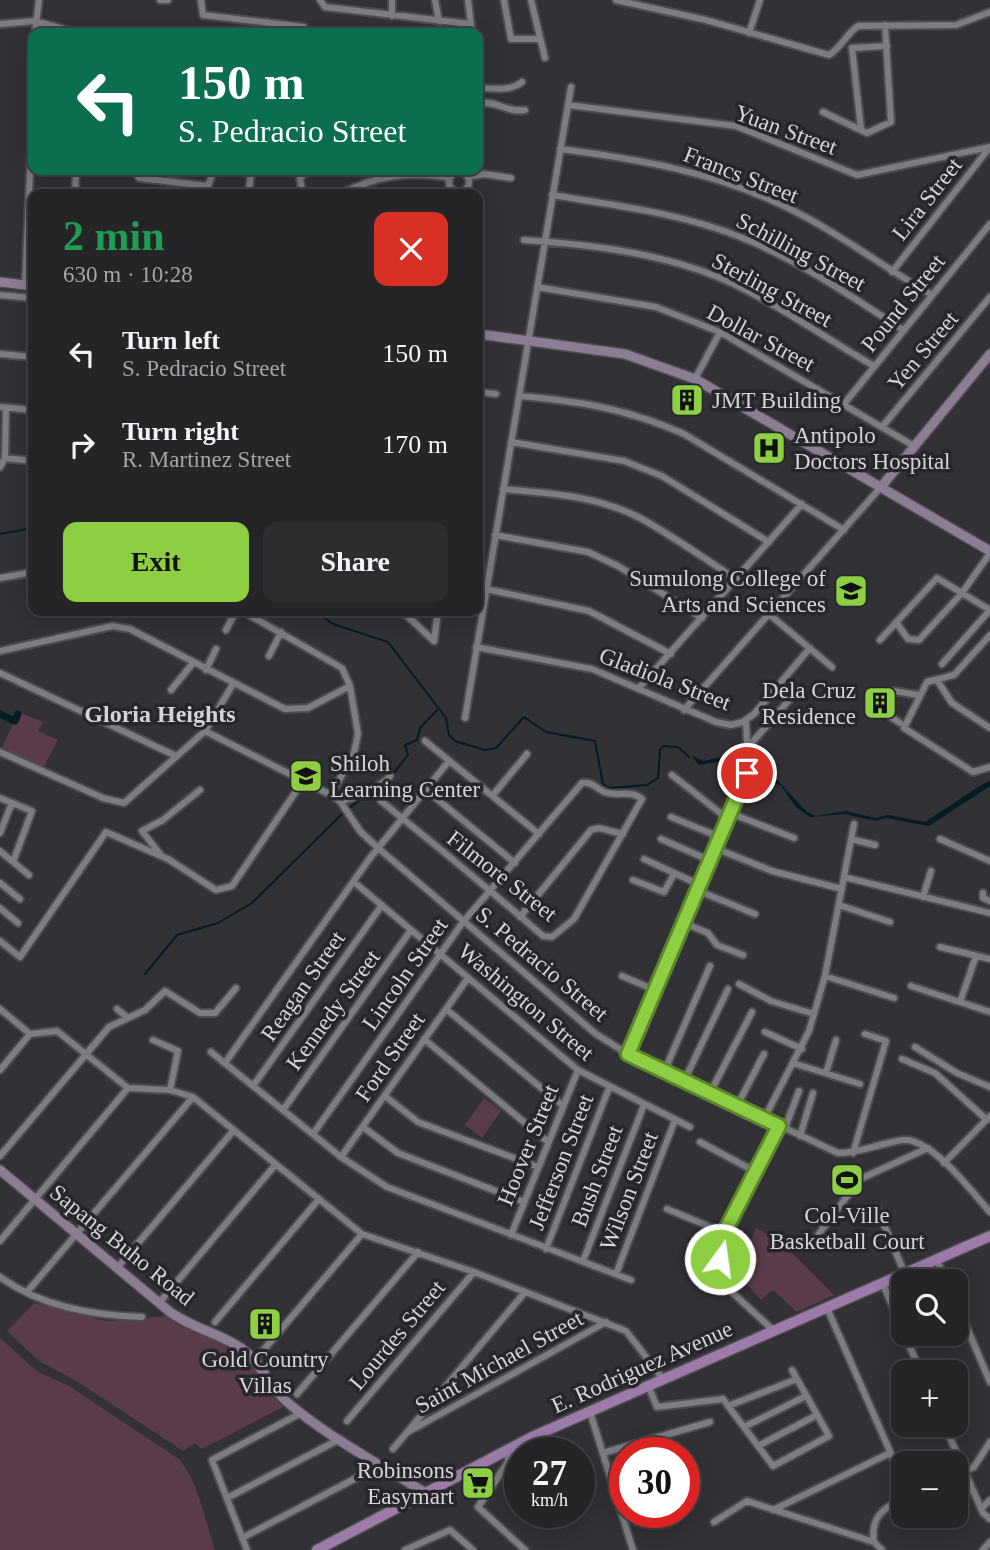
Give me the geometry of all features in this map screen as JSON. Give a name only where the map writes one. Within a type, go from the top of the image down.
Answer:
[{"type":"main road","name":"E. Rodriguez Avenue","points":[[916,1269],[990,1236]]},
{"type":"main road","name":"E. Rodriguez Avenue","points":[[533,1437],[891,1280]]},
{"type":"main road","name":"E. Rodriguez Avenue","points":[[317,1550],[504,1450]]},
{"type":"street","points":[[35,28],[39,0]]},
{"type":"street","points":[[159,0],[168,0]]},
{"type":"street","points":[[201,0],[203,15],[304,27]]},
{"type":"street","points":[[320,0],[325,8],[470,24]]},
{"type":"street","points":[[392,0],[393,16]]},
{"type":"street","points":[[435,0],[439,21]]},
{"type":"street","points":[[468,0],[470,28]]},
{"type":"street","points":[[504,0],[511,39],[539,39]]},
{"type":"street","points":[[531,0],[545,58]]},
{"type":"street","points":[[616,0],[829,55],[839,49],[850,32],[858,26],[956,25],[990,12]]},
{"type":"street","points":[[749,33],[760,0]]},
{"type":"street","points":[[0,24],[35,21],[60,28]]},
{"type":"street","points":[[266,28],[267,22]]},
{"type":"street","points":[[822,112],[867,133],[886,127],[893,116],[885,24]]},
{"type":"street","points":[[862,131],[858,126],[852,48],[887,46]]},
{"type":"street","points":[[483,88],[502,89],[522,82]]},
{"type":"street","points":[[483,606],[571,87]]},
{"type":"street","points":[[483,103],[489,102],[508,110],[524,110]]},
{"type":"street","name":"Yuan Street","points":[[568,105],[737,127],[857,175],[990,147]]},
{"type":"street","name":"Lira Street","points":[[892,271],[990,147]]},
{"type":"street","name":"Francs Street","points":[[560,149],[620,156],[688,170],[736,186],[787,207],[932,295]]},
{"type":"street","points":[[483,174],[511,178]]},
{"type":"street","points":[[137,175],[139,178],[208,186],[212,175]]},
{"type":"street","points":[[350,189],[397,175]]},
{"type":"street","points":[[428,175],[450,178]]},
{"type":"street","points":[[452,175],[450,178],[453,189]]},
{"type":"street","points":[[464,189],[468,177],[479,175]]},
{"type":"street","name":"Schilling Street","points":[[552,195],[670,215],[716,228],[763,247],[852,297],[903,330]]},
{"type":"street","name":"Pound Street","points":[[844,404],[990,224]]},
{"type":"street","name":"Sterling Street","points":[[524,240],[664,258],[704,272],[742,289],[874,366]]},
{"type":"street","points":[[0,282],[28,285]]},
{"type":"street","name":"Dollar Street","points":[[537,287],[656,307],[720,332],[914,446]]},
{"type":"street","points":[[0,295],[28,298]]},
{"type":"street","name":"Yen Street","points":[[883,427],[990,297]]},
{"type":"street","points":[[695,379],[720,332]]},
{"type":"street","points":[[483,335],[625,354],[695,379],[990,552],[962,593],[919,639],[908,639],[895,622]]},
{"type":"street","points":[[0,354],[28,357]]},
{"type":"street","points":[[684,710],[881,487],[990,354]]},
{"type":"street","points":[[483,393],[496,394]]},
{"type":"street","points":[[519,396],[632,412],[684,433],[844,530]]},
{"type":"street","points":[[28,410],[3,407],[2,462],[28,461]]},
{"type":"street","points":[[511,442],[624,461],[662,476],[769,542]]},
{"type":"street","points":[[503,489],[559,494],[619,509],[639,517],[736,579]]},
{"type":"street","points":[[638,689],[802,504]]},
{"type":"street","points":[[495,535],[588,552],[618,566],[702,618]]},
{"type":"street","points":[[0,578],[28,573]]},
{"type":"street","points":[[880,640],[937,578],[990,610],[942,664]]},
{"type":"street","points":[[486,589],[589,611],[671,654]]},
{"type":"street","points":[[770,615],[832,667]]},
{"type":"street","points":[[226,630],[233,616]]},
{"type":"street","points":[[251,616],[342,668],[349,686],[358,734],[354,754],[331,795]]},
{"type":"street","points":[[407,616],[434,641],[437,616]]},
{"type":"street","points":[[465,718],[481,616]]},
{"type":"street","points":[[0,651],[111,626],[130,629],[285,709],[308,708],[349,686]]},
{"type":"street","points":[[269,656],[281,632]]},
{"type":"street","points":[[902,726],[927,682],[932,678],[937,680],[954,675],[990,635]]},
{"type":"street","name":"Gladiola Street","points":[[476,647],[570,663],[684,710],[731,725],[746,721],[810,648]]},
{"type":"street","points":[[206,670],[216,649]]},
{"type":"street","points":[[171,690],[193,663]]},
{"type":"street","points":[[0,673],[176,756]]},
{"type":"street","points":[[937,680],[952,703],[990,728]]},
{"type":"street","points":[[0,752],[117,804],[130,799],[205,731],[233,684]]},
{"type":"street","points":[[746,721],[747,743],[750,746],[790,699],[779,686]]},
{"type":"street","points":[[886,714],[896,690],[918,695]]},
{"type":"street","points":[[878,710],[973,772],[990,767]]},
{"type":"street","points":[[184,716],[205,731],[331,795],[341,803],[384,783],[390,776]]},
{"type":"street","points":[[425,741],[539,834]]},
{"type":"street","points":[[493,795],[527,754]]},
{"type":"street","points":[[225,1063],[378,848],[449,761]]},
{"type":"street","points":[[628,1054],[747,773]]},
{"type":"street","points":[[672,775],[729,816],[794,838]]},
{"type":"street","points":[[0,941],[20,957],[103,834],[161,855],[216,890],[232,886],[303,781]]},
{"type":"street","name":"Lincoln Street","points":[[313,1134],[463,922],[582,783],[591,783],[608,793],[637,794],[642,799],[640,803]]},
{"type":"street","points":[[161,855],[142,831],[163,820],[200,790]]},
{"type":"street","points":[[426,790],[515,863]]},
{"type":"street","points":[[0,798],[32,811],[13,862]]},
{"type":"street","name":"Filmore Street","points":[[381,801],[546,937],[569,925],[640,803]]},
{"type":"street","points":[[0,833],[12,803]]},
{"type":"street","name":"S. Pedracio Street","points":[[341,803],[360,831],[378,848],[596,1034],[628,1054],[838,1153],[853,1153],[901,1140],[919,1142],[928,1148]]},
{"type":"street","points":[[671,817],[720,837]]},
{"type":"street","points":[[764,1119],[802,1049],[814,1014],[854,824]]},
{"type":"street","points":[[520,916],[591,830],[599,828],[623,834]]},
{"type":"street","points":[[661,839],[709,860]]},
{"type":"street","points":[[851,839],[876,845]]},
{"type":"street","points":[[940,839],[990,861]]},
{"type":"street","points":[[715,848],[772,871],[842,889]]},
{"type":"street","points":[[0,851],[29,875]]},
{"type":"street","points":[[644,859],[755,914]]},
{"type":"street","points":[[923,897],[931,871]]},
{"type":"street","points":[[634,880],[664,892],[674,874]]},
{"type":"street","points":[[844,877],[990,913]]},
{"type":"street","name":"Washington Street","points":[[354,882],[578,1070],[608,1088],[690,1127]]},
{"type":"street","points":[[0,883],[20,899]]},
{"type":"street","points":[[983,893],[983,898],[990,901]]},
{"type":"street","name":"Reagan Street","points":[[253,1086],[382,905]]},
{"type":"street","points":[[839,905],[890,922]]},
{"type":"street","points":[[0,908],[18,923]]},
{"type":"street","points":[[684,923],[708,933],[717,945],[743,955]]},
{"type":"street","name":"Kennedy Street","points":[[283,1110],[411,930]]},
{"type":"street","points":[[940,947],[990,960]]},
{"type":"street","points":[[960,1002],[976,956]]},
{"type":"street","points":[[664,1072],[710,966]]},
{"type":"street","points":[[622,976],[654,990]]},
{"type":"street","points":[[824,976],[894,998]]},
{"type":"street","name":"Ford Street","points":[[341,1157],[468,978]]},
{"type":"street","points":[[739,984],[771,1001],[814,1014]]},
{"type":"street","points":[[911,986],[990,1012]]},
{"type":"street","points":[[0,1156],[108,1027],[145,1010],[165,991],[200,1013],[209,1015],[215,1013],[236,988]]},
{"type":"street","points":[[684,1081],[728,989]]},
{"type":"street","points":[[0,1009],[30,1034]]},
{"type":"street","points":[[117,1009],[128,1018]]},
{"type":"street","points":[[446,1009],[562,1105]]},
{"type":"street","points":[[710,1093],[752,1012]]},
{"type":"street","points":[[0,1070],[30,1034],[57,1031],[128,1088],[170,1090],[193,1097],[362,1234],[474,1272],[626,1331],[663,1379]]},
{"type":"street","points":[[765,1032],[802,1049]]},
{"type":"street","points":[[853,1153],[886,1041],[865,1034]]},
{"type":"street","points":[[153,1040],[178,1051],[170,1090]]},
{"type":"street","points":[[424,1040],[548,1142]]},
{"type":"street","points":[[826,1073],[836,1040]]},
{"type":"street","points":[[915,1046],[957,1073],[990,1087]]},
{"type":"street","points":[[211,1052],[341,1157],[387,1187],[631,1280]]},
{"type":"street","points":[[737,1106],[764,1054]]},
{"type":"street","points":[[902,1059],[934,1073],[988,1118],[944,1163]]},
{"type":"street","points":[[793,1063],[860,1084]]},
{"type":"street","name":"Hoover Street","points":[[511,1234],[578,1070]]},
{"type":"street","points":[[0,1241],[128,1088]]},
{"type":"street","name":"Jefferson Street","points":[[546,1249],[608,1088]]},
{"type":"street","points":[[773,1330],[722,1283],[720,1259],[724,1233],[799,1091]]},
{"type":"street","points":[[800,1136],[813,1093]]},
{"type":"street","points":[[385,1096],[418,1122],[538,1167]]},
{"type":"street","points":[[27,1292],[193,1097]]},
{"type":"street","name":"Bush Street","points":[[583,1261],[644,1105]]},
{"type":"street","name":"Wilson Street","points":[[617,1274],[675,1120]]},
{"type":"street","points":[[363,1127],[398,1153],[524,1202]]},
{"type":"street","points":[[117,1268],[234,1130]]},
{"type":"street","points":[[700,1142],[756,1172]]},
{"type":"street","points":[[809,1247],[860,1179],[928,1148],[990,1212]]},
{"type":"street","points":[[159,1303],[276,1164]]},
{"type":"street","name":"Sapang Buho Road","points":[[0,1170],[183,1321],[209,1330],[255,1359],[272,1387],[301,1413],[424,1492]]},
{"type":"street","points":[[215,1322],[319,1199]]},
{"type":"street","points":[[877,1208],[903,1269]]},
{"type":"street","points":[[667,1209],[724,1233]]},
{"type":"street","points":[[261,1353],[362,1234]]},
{"type":"street","points":[[297,1394],[418,1252]]},
{"type":"street","points":[[937,1260],[941,1269]]},
{"type":"street","name":"Lourdes Street","points":[[347,1421],[474,1272]]},
{"type":"street","points":[[0,1278],[27,1292],[77,1311],[142,1317]]},
{"type":"street","points":[[883,1284],[891,1302]]},
{"type":"street","points":[[393,1449],[525,1292]]},
{"type":"street","points":[[773,1510],[890,1453],[827,1308]]},
{"type":"street","name":"Saint Michael Street","points":[[408,1432],[606,1322]]},
{"type":"street","points":[[968,1330],[990,1381]]},
{"type":"street","points":[[648,1385],[657,1407],[723,1399],[773,1466],[830,1436],[792,1370]]},
{"type":"street","points":[[728,1406],[797,1380]]},
{"type":"street","points":[[744,1427],[806,1396]]},
{"type":"street","points":[[437,1397],[447,1410]]},
{"type":"street","points":[[590,1412],[633,1550]]},
{"type":"street","points":[[247,1550],[212,1460],[301,1413]]},
{"type":"street","points":[[758,1446],[817,1415]]},
{"type":"street","points":[[603,1453],[710,1422]]},
{"type":"street","points":[[227,1498],[341,1439]]},
{"type":"street","points":[[968,1469],[974,1467],[990,1442]]},
{"type":"street","points":[[242,1538],[381,1465]]},
{"type":"street","points":[[504,1468],[478,1507],[525,1550]]},
{"type":"street","points":[[968,1480],[981,1509],[990,1520]]},
{"type":"street","points":[[981,1509],[990,1500]]},
{"type":"street","points":[[714,1521],[743,1502],[874,1542],[882,1550]]},
{"type":"street","points":[[874,1542],[874,1524],[882,1509],[891,1504]]},
{"type":"street","points":[[405,1550],[450,1530],[474,1550]]},
{"type":"street","points":[[983,1550],[990,1542]]},
{"type":"shaded area","points":[[19,712],[43,722],[38,731],[58,740],[42,770],[0,751]]},
{"type":"shaded area","points":[[484,1098],[501,1111],[482,1138],[465,1125]]},
{"type":"shaded area","points":[[756,1228],[781,1242],[834,1295],[797,1312],[773,1290],[761,1300],[737,1273]]},
{"type":"shaded area","points":[[34,1303],[106,1321],[168,1316],[237,1351],[250,1363],[283,1407],[202,1449],[195,1443],[183,1451],[78,1382],[39,1361],[7,1331]]},
{"type":"shaded area","points":[[0,1338],[38,1372],[69,1386],[179,1459],[197,1490],[215,1550],[0,1550]]},
{"type":"water","points":[[691,755],[703,761],[723,757],[735,759],[776,779],[807,812],[816,816],[846,811],[875,818],[888,815],[925,822],[983,784],[990,781],[990,786],[929,826],[886,818],[876,821],[845,814],[810,817],[796,807],[781,786],[744,766],[729,760],[699,765]]},
{"type":"waterway","points":[[0,534],[28,529]]},
{"type":"waterway","points":[[322,616],[333,624],[388,642],[446,718],[449,735],[455,741],[485,750],[496,748],[524,717],[546,732],[595,741],[603,784],[609,788],[647,785],[658,778],[660,750],[663,746],[678,747],[689,757]]},
{"type":"waterway","points":[[393,774],[408,755],[405,745],[417,740],[420,728],[437,710]]},
{"type":"waterway","points":[[0,714],[15,721],[18,714]]},
{"type":"waterway","points":[[377,790],[390,784],[392,779]]},
{"type":"waterway","points":[[348,809],[366,795]]},
{"type":"waterway","points":[[145,974],[177,935],[218,923],[252,903],[344,812]]},
{"type":"place","name":"JMT Building","points":[[687,400]]},
{"type":"place","name":"Antipolo Doctors Hospital","points":[[769,448]]},
{"type":"place","name":"Sumulong College of Arts and Sciences","points":[[851,591]]},
{"type":"place","name":"Dela Cruz Residence","points":[[880,703]]},
{"type":"place","name":"Shiloh Learning Center","points":[[306,776]]},
{"type":"place","name":"Col-Ville Basketball Court","points":[[847,1180]]},
{"type":"place","name":"Gold Country Villas","points":[[265,1324]]},
{"type":"place","name":"Robinsons Easymart","points":[[478,1483]]},
{"type":"district","name":"Gloria Heights","points":[[160,714]]},
{"type":"route","points":[[720,1259],[724,1233],[779,1126],[628,1054],[747,773]]}]
